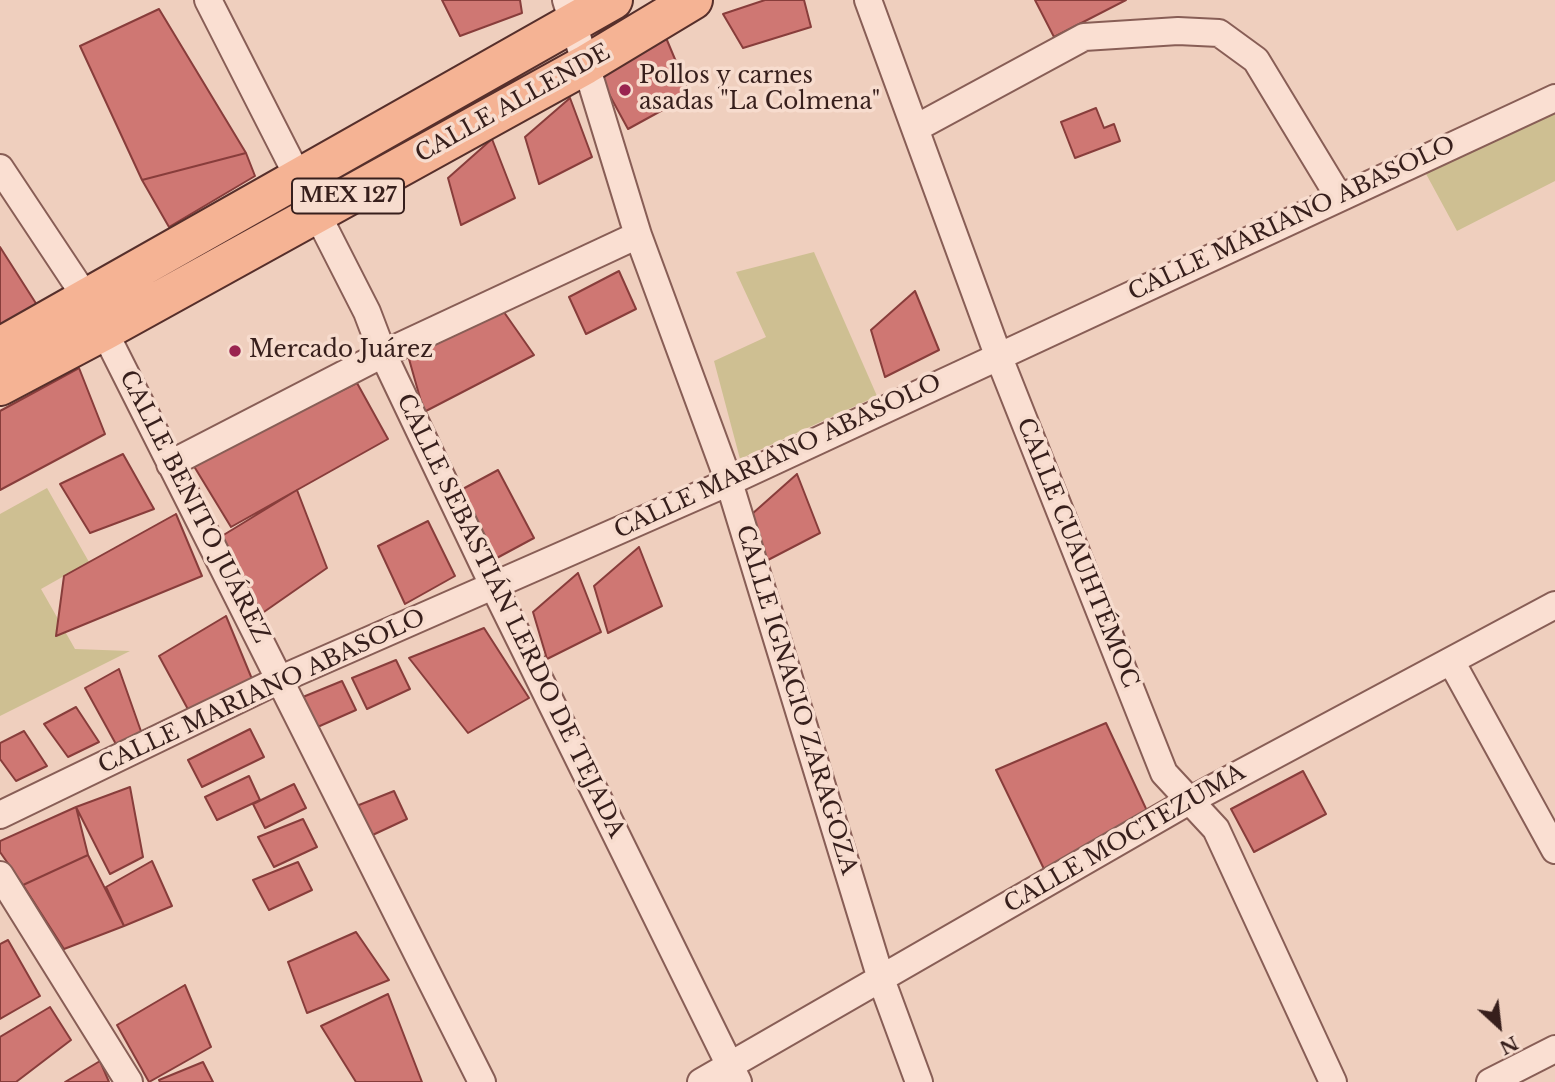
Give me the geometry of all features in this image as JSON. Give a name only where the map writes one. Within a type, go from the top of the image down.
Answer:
[{"type":"main road","name":"CALLE ALLENDE","points":[[0,386],[96,315],[300,178],[570,12],[613,0]]},
{"type":"main road","name":"CALLE ALLENDE","points":[[0,347],[96,315],[318,213],[584,65],[693,0]]},
{"type":"street","name":"CALLE SEBASTIÁN LERDO DE TEJADA","points":[[208,0],[367,312],[383,354],[494,587],[734,1074]]},
{"type":"street","name":"CALLE CUAUHTÉMOC","points":[[869,0],[998,355],[1164,773],[1216,829],[1333,1082]]},
{"type":"street","name":"CALLE IGNACIO ZARAGOZA","points":[[570,12],[638,235],[729,482],[881,979],[919,1082]]},
{"type":"street","points":[[916,128],[1084,37],[1178,32],[1219,33],[1256,60],[1339,197]]},
{"type":"street","name":"CALLE MARIANO ABASOLO","points":[[0,815],[281,679],[729,482],[1555,98]]},
{"type":"street","name":"CALLE BENITO JUÁREZ","points":[[0,168],[96,315],[482,1082]]},
{"type":"street","points":[[170,464],[383,354],[638,235]]},
{"type":"street","name":"CALLE MOCTEZUMA","points":[[701,1082],[734,1074],[881,979],[1189,801],[1555,605]]},
{"type":"street","points":[[1451,661],[1555,850]]},
{"type":"street","points":[[0,875],[129,1082]]},
{"type":"street","points":[[1490,1082],[1555,1049]]},
{"type":"shaded area","points":[[1555,108],[1555,181],[1457,231],[1425,172]]},
{"type":"shaded area","points":[[814,252],[877,396],[740,459],[714,361],[766,337],[736,272]]},
{"type":"shaded area","points":[[47,488],[89,562],[41,589],[75,649],[130,651],[0,716],[0,514]]},
{"type":"building","points":[[442,0],[520,0],[522,13],[460,36]]},
{"type":"building","points":[[765,0],[804,0],[811,27],[743,48],[723,14]]},
{"type":"building","points":[[1035,0],[1126,0],[1054,37]]},
{"type":"building","points":[[159,9],[246,153],[142,180],[80,46]]},
{"type":"building","points":[[664,33],[690,95],[628,129],[597,72]]},
{"type":"building","points":[[570,98],[592,157],[539,184],[525,137]]},
{"type":"building","points":[[1096,108],[1104,128],[1114,124],[1120,141],[1075,158],[1061,122]]},
{"type":"building","points":[[492,139],[515,198],[461,225],[448,178]]},
{"type":"building","points":[[246,153],[255,176],[169,227],[142,180]]},
{"type":"building","points":[[0,247],[37,305],[0,325]]},
{"type":"building","points":[[619,271],[636,309],[586,334],[569,297]]},
{"type":"building","points":[[915,291],[939,350],[885,377],[871,330]]},
{"type":"building","points":[[499,305],[534,355],[424,412],[407,352]]},
{"type":"building","points":[[79,368],[105,434],[0,490],[0,411]]},
{"type":"building","points":[[357,383],[388,439],[231,527],[192,463]]},
{"type":"building","points":[[123,454],[154,509],[90,533],[60,484]]},
{"type":"building","points":[[498,470],[534,538],[495,559],[459,491]]},
{"type":"building","points":[[797,474],[820,533],[766,561],[752,514]]},
{"type":"building","points":[[297,490],[327,568],[261,614],[217,539]]},
{"type":"building","points":[[176,514],[202,576],[56,636],[64,576]]},
{"type":"building","points":[[428,521],[455,576],[405,604],[378,546]]},
{"type":"building","points":[[639,547],[662,606],[608,633],[594,586]]},
{"type":"building","points":[[578,573],[601,632],[547,659],[533,612]]},
{"type":"building","points":[[226,616],[252,679],[190,713],[159,656]]},
{"type":"building","points":[[484,628],[529,698],[468,733],[409,658]]},
{"type":"building","points":[[396,660],[410,689],[367,709],[352,678]]},
{"type":"building","points":[[119,669],[143,737],[117,746],[85,688]]},
{"type":"building","points":[[342,681],[356,710],[313,729],[298,699]]},
{"type":"building","points":[[76,707],[99,742],[68,757],[44,724]]},
{"type":"building","points":[[1106,723],[1148,813],[1044,869],[996,770]]},
{"type":"building","points":[[250,729],[264,757],[202,787],[188,760]]},
{"type":"building","points":[[24,731],[47,766],[16,781],[0,759],[0,743]]},
{"type":"building","points":[[1303,771],[1326,814],[1254,852],[1231,809]]},
{"type":"building","points":[[249,776],[260,800],[217,820],[205,797]]},
{"type":"building","points":[[294,784],[306,808],[265,828],[253,804]]},
{"type":"building","points":[[130,787],[143,857],[110,874],[76,807]]},
{"type":"building","points":[[394,791],[407,819],[364,839],[349,809]]},
{"type":"building","points":[[76,807],[88,855],[23,885],[0,852],[0,841]]},
{"type":"building","points":[[303,819],[317,847],[274,867],[258,837]]},
{"type":"building","points":[[88,855],[124,926],[64,949],[23,885]]},
{"type":"building","points":[[152,861],[172,906],[124,926],[106,887]]},
{"type":"building","points":[[298,862],[312,890],[269,910],[253,880]]},
{"type":"building","points":[[356,932],[389,980],[307,1013],[288,962]]},
{"type":"building","points":[[8,940],[40,996],[0,1019],[0,944]]},
{"type":"building","points":[[185,985],[211,1047],[149,1082],[117,1025]]},
{"type":"building","points":[[388,994],[422,1082],[356,1082],[321,1026]]},
{"type":"building","points":[[50,1007],[71,1040],[16,1082],[0,1082],[0,1037]]},
{"type":"building","points":[[100,1061],[109,1082],[65,1082]]},
{"type":"building","points":[[203,1062],[213,1082],[159,1080]]},
{"type":"place","name":"Pollos y carnes asadas \"La Colmena\"","points":[[625,90]]},
{"type":"place","name":"Mercado Juárez","points":[[235,351]]}]
